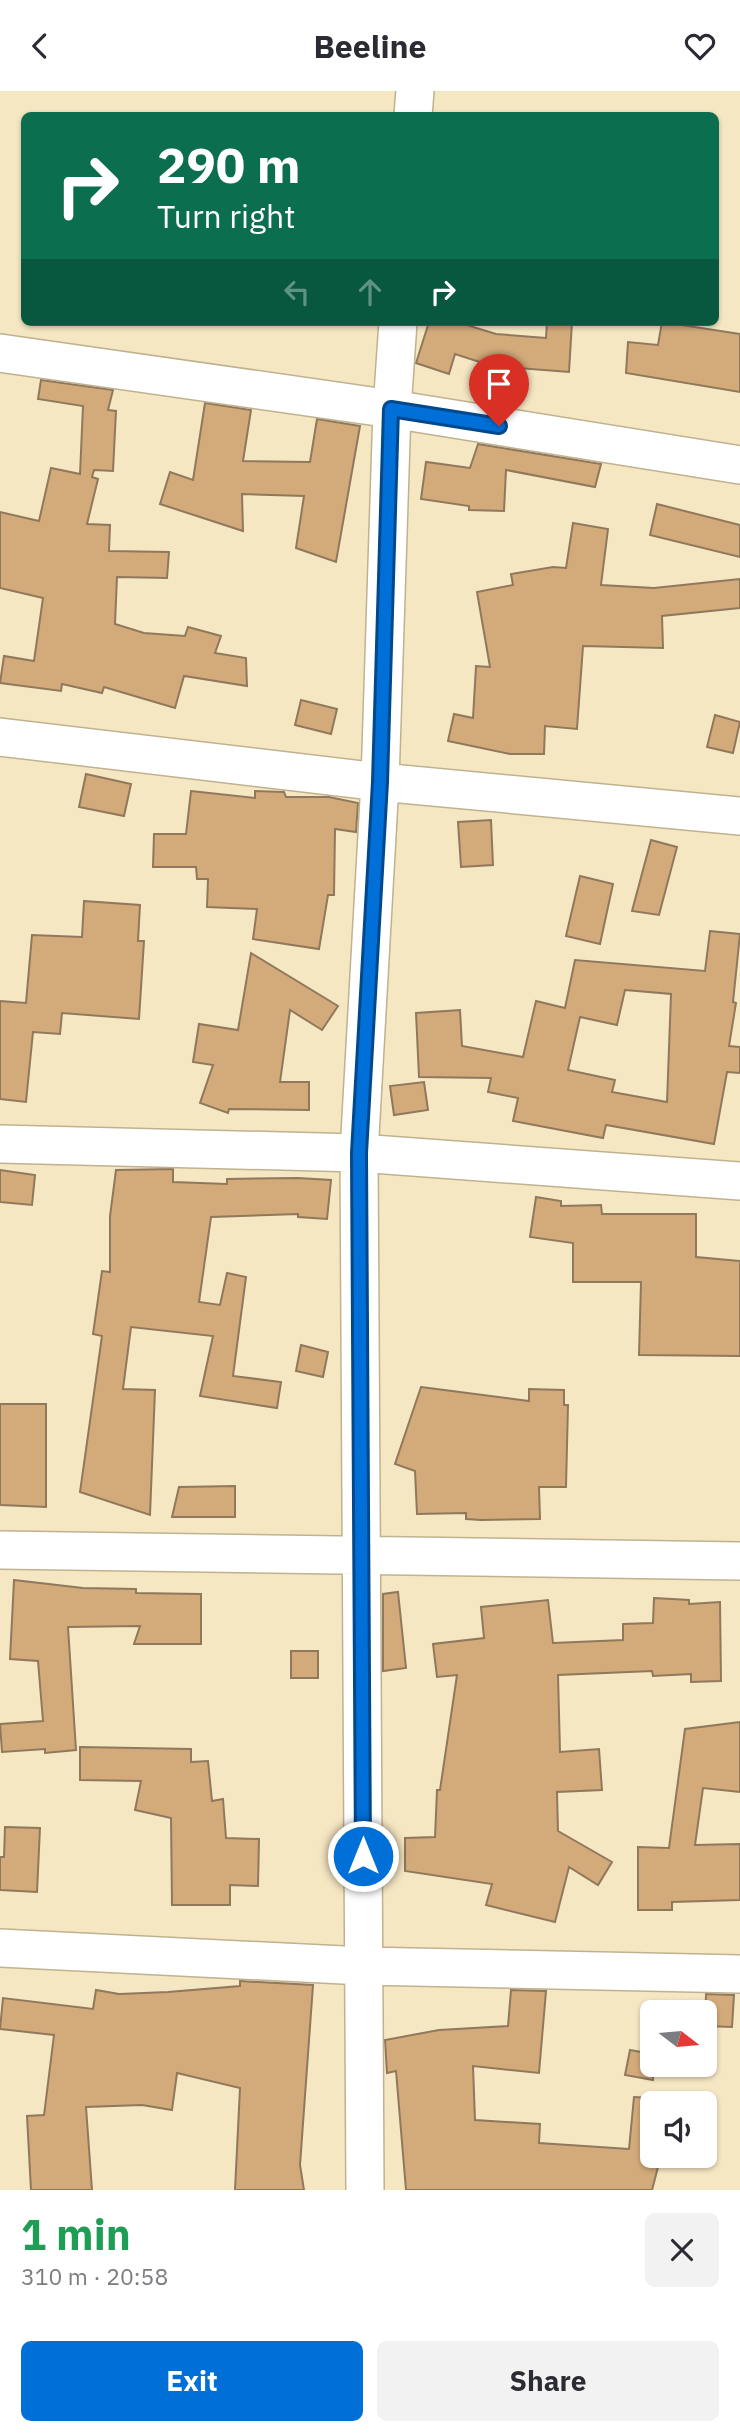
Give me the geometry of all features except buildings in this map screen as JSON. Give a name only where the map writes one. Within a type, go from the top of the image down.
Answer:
[{"type":"street","points":[[413,112],[415,91]]},
{"type":"street","points":[[365,2190],[359,1153],[380,782],[391,409],[398,326]]},
{"type":"street","points":[[0,353],[391,409],[740,465]]},
{"type":"street","points":[[0,737],[380,782],[740,816]]},
{"type":"street","points":[[0,1144],[359,1153],[740,1181]]},
{"type":"street","points":[[0,1551],[740,1561]]},
{"type":"street","points":[[0,1948],[363,1966],[740,1974]]},
{"type":"route","points":[[363,1856],[359,1153],[380,782],[391,409],[499,426]]}]
